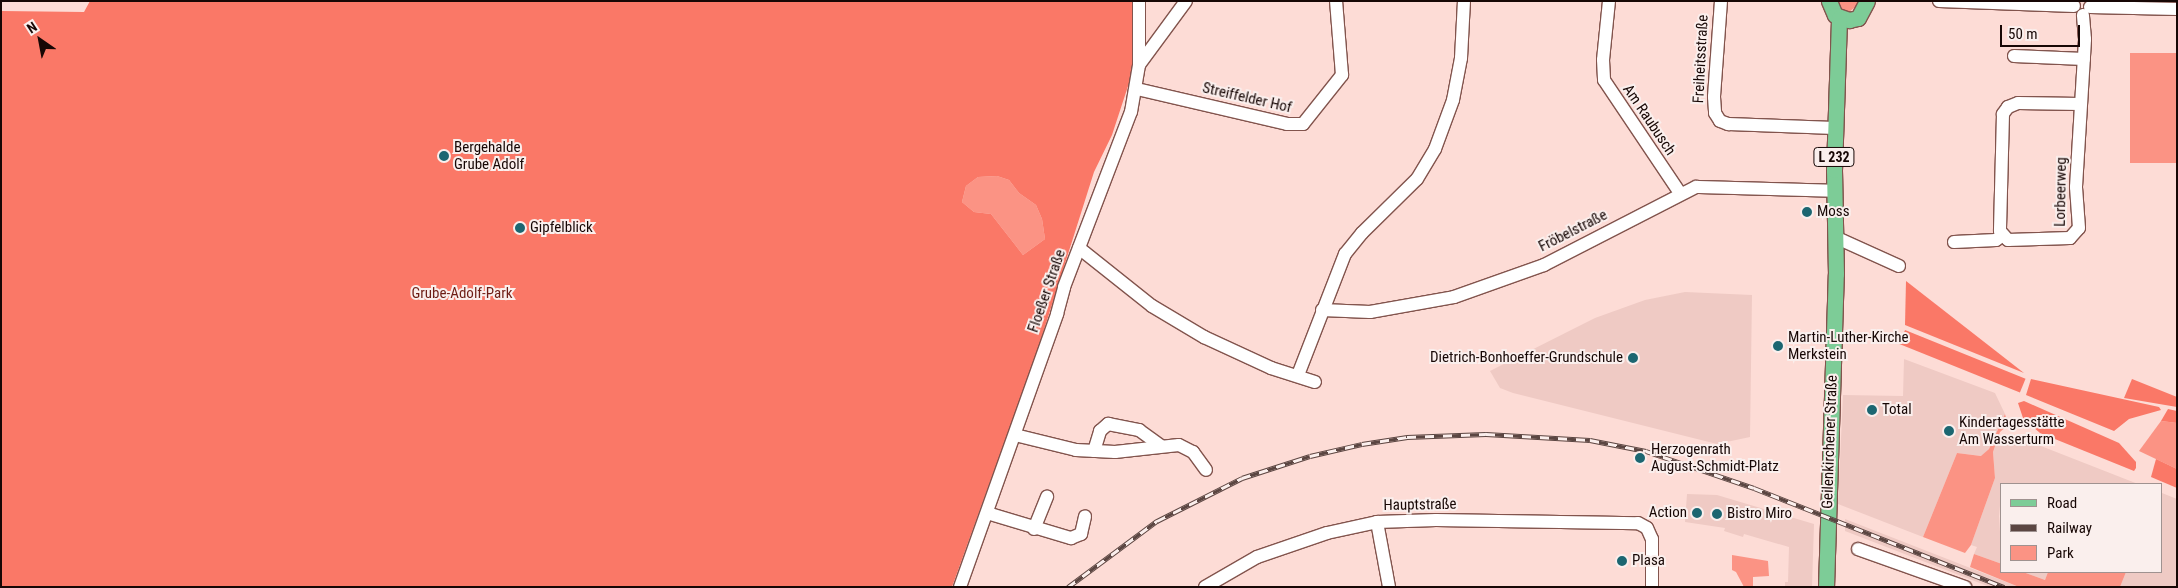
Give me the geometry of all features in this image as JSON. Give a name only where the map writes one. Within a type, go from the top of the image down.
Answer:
[{"type":"main road","name":"L 232","points":[[1830,1],[1831,10],[1839,18]]},
{"type":"main road","points":[[1839,18],[1858,18],[1867,1]]},
{"type":"main road","name":"Geilenkirchener Straße","points":[[1826,587],[1836,238],[1835,128],[1839,18]]},
{"type":"street","name":"Floeßer Straße","points":[[960,587],[1137,89],[1139,1]]},
{"type":"street","points":[[1139,65],[1164,36],[1186,1]]},
{"type":"street","name":"Streiffelder Hof","points":[[1137,89],[1286,124],[1303,124],[1342,75],[1336,1]]},
{"type":"street","points":[[1298,375],[1322,310],[1346,254],[1362,233],[1417,179],[1436,149],[1453,100],[1461,58],[1464,1]]},
{"type":"street","name":"Am Raubusch","points":[[1609,1],[1603,60],[1604,80],[1680,193]]},
{"type":"street","name":"Freiheitsstraße","points":[[1721,1],[1714,97],[1715,112],[1720,121],[1728,124],[1835,128]]},
{"type":"street","points":[[1939,1],[2177,9]]},
{"type":"street","name":"Lorbeerweg","points":[[1954,242],[1996,240],[2002,236],[2008,240],[2031,241],[2075,236],[2079,228],[2076,187],[2084,59],[2082,6]]},
{"type":"street","points":[[2014,56],[2084,59]]},
{"type":"street","points":[[2002,236],[2000,176],[2003,114],[2008,107],[2018,103],[2080,104]]},
{"type":"street","name":"Fröbelstraße","points":[[1322,310],[1370,312],[1454,297],[1544,265],[1680,193],[1696,187],[1725,186],[1836,191]]},
{"type":"street","points":[[1836,238],[1899,266]]},
{"type":"street","points":[[1079,248],[1162,312],[1244,356],[1315,382]]},
{"type":"street","points":[[1094,451],[1100,431],[1108,424],[1138,430],[1161,446]]},
{"type":"street","points":[[1015,435],[1059,448],[1094,451],[1138,451],[1161,446],[1187,448],[1206,470]]},
{"type":"street","points":[[1034,529],[1047,497]]},
{"type":"street","points":[[987,513],[1034,529],[1077,538],[1085,516]]},
{"type":"street","points":[[1377,522],[1389,587]]},
{"type":"street","name":"Hauptstraße","points":[[1205,587],[1222,582],[1257,557],[1327,534],[1377,522],[1613,522],[1638,523],[1647,528],[1652,539],[1652,587]]},
{"type":"street","points":[[1858,549],[1960,586]]},
{"type":"shaded area","name":"Dietrich-Bonhoeffer-Grundschule","points":[[1685,292],[1752,295],[1750,437],[1717,444],[1513,393],[1500,388],[1490,371],[1595,318],[1645,300]]},
{"type":"shaded area","points":[[1904,359],[1995,393],[2005,414],[1989,449],[1982,456],[1957,453],[1923,537],[1838,504],[1843,395],[1903,396]]},
{"type":"shaded area","points":[[1999,435],[2009,440],[2013,435],[2135,483],[2000,483],[2000,563],[1974,554],[1977,547],[1971,545],[1995,478],[1993,452]]},
{"type":"shaded area","points":[[2163,493],[2177,499],[2177,587],[2120,587],[2126,573],[2163,573]]},
{"type":"shaded area","points":[[1687,494],[1717,495],[1814,524],[1812,587],[1785,587],[1785,582],[1788,582],[1789,547],[1744,534],[1743,537],[1724,531],[1725,528],[1685,522]]},
{"type":"shaded area","points":[[1845,519],[2019,587],[1990,587],[1845,531]]},
{"type":"shaded area","points":[[2026,573],[2048,573],[2045,580]]},
{"type":"green space","name":"Grube-Adolf-Park","points":[[90,1],[1135,1],[1132,74],[1112,135],[1094,172],[1037,352],[952,587],[1,587],[1,11],[84,12]],"holes":[[[997,176],[1009,180],[1019,193],[1036,205],[1042,219],[1045,239],[1023,255],[991,214],[974,212],[962,202],[966,186],[978,177]]]},
{"type":"green space","points":[[1838,1],[1858,1],[1858,5],[1849,12],[1843,10]]},
{"type":"green space","points":[[2130,53],[2177,53],[2177,163],[2130,163]]},
{"type":"green space","points":[[997,176],[1009,180],[1019,193],[1036,205],[1042,219],[1045,239],[1023,255],[991,214],[974,212],[962,202],[966,186],[978,177]]},
{"type":"green space","points":[[1906,281],[2024,373],[1905,325]]},
{"type":"green space","points":[[1905,330],[2026,379],[2020,393],[1899,344]]},
{"type":"green space","points":[[2031,379],[2159,407],[2161,410],[2129,419],[2114,431],[2026,395]]},
{"type":"green space","points":[[2132,379],[2177,397],[2177,407],[2124,398]]},
{"type":"green space","points":[[2024,401],[2119,443],[2136,462],[2136,468],[2134,471],[2040,433],[2023,418],[2018,403]]},
{"type":"green space","points":[[2168,409],[2177,411],[2177,423],[2161,421]]},
{"type":"green space","points":[[2005,414],[2008,425],[2000,432],[1993,452],[1995,478],[1971,545],[1965,553],[1923,537],[1957,453],[1981,456],[1989,449]]},
{"type":"green space","points":[[2161,421],[2177,423],[2177,469],[2139,451]]},
{"type":"green space","points":[[2156,459],[2177,469],[2177,488],[2151,477]]},
{"type":"green space","points":[[1974,554],[2000,563],[2000,573],[2026,573],[2045,580],[2048,573],[2126,573],[2120,587],[2019,587],[1970,567]]},
{"type":"green space","points":[[1732,555],[1768,561],[1769,576],[1753,577],[1753,587],[1744,587],[1736,572],[1732,570]]},
{"type":"railway","points":[[1068,587],[1157,521],[1242,478],[1310,456],[1362,444],[1407,437],[1486,434],[1590,440],[1646,451],[1754,488],[2004,587]]},
{"type":"place","name":"Bergehalde Grube Adolf","points":[[444,156]]},
{"type":"place","name":"Moss","points":[[1807,212]]},
{"type":"place","name":"Gipfelblick","points":[[520,228]]},
{"type":"place","name":"Martin-Luther-Kirche Merkstein","points":[[1778,346]]},
{"type":"place","name":"Dietrich-Bonhoeffer-Grundschule","points":[[1633,358]]},
{"type":"place","name":"Total","points":[[1872,410]]},
{"type":"place","name":"Kindertagesstätte Am Wasserturm","points":[[1949,431]]},
{"type":"place","name":"Herzogenrath August-Schmidt-Platz","points":[[1640,458]]},
{"type":"place","name":"Action","points":[[1697,513]]},
{"type":"place","name":"Bistro Miro","points":[[1717,514]]},
{"type":"place","name":"Plasa","points":[[1622,561]]}]
